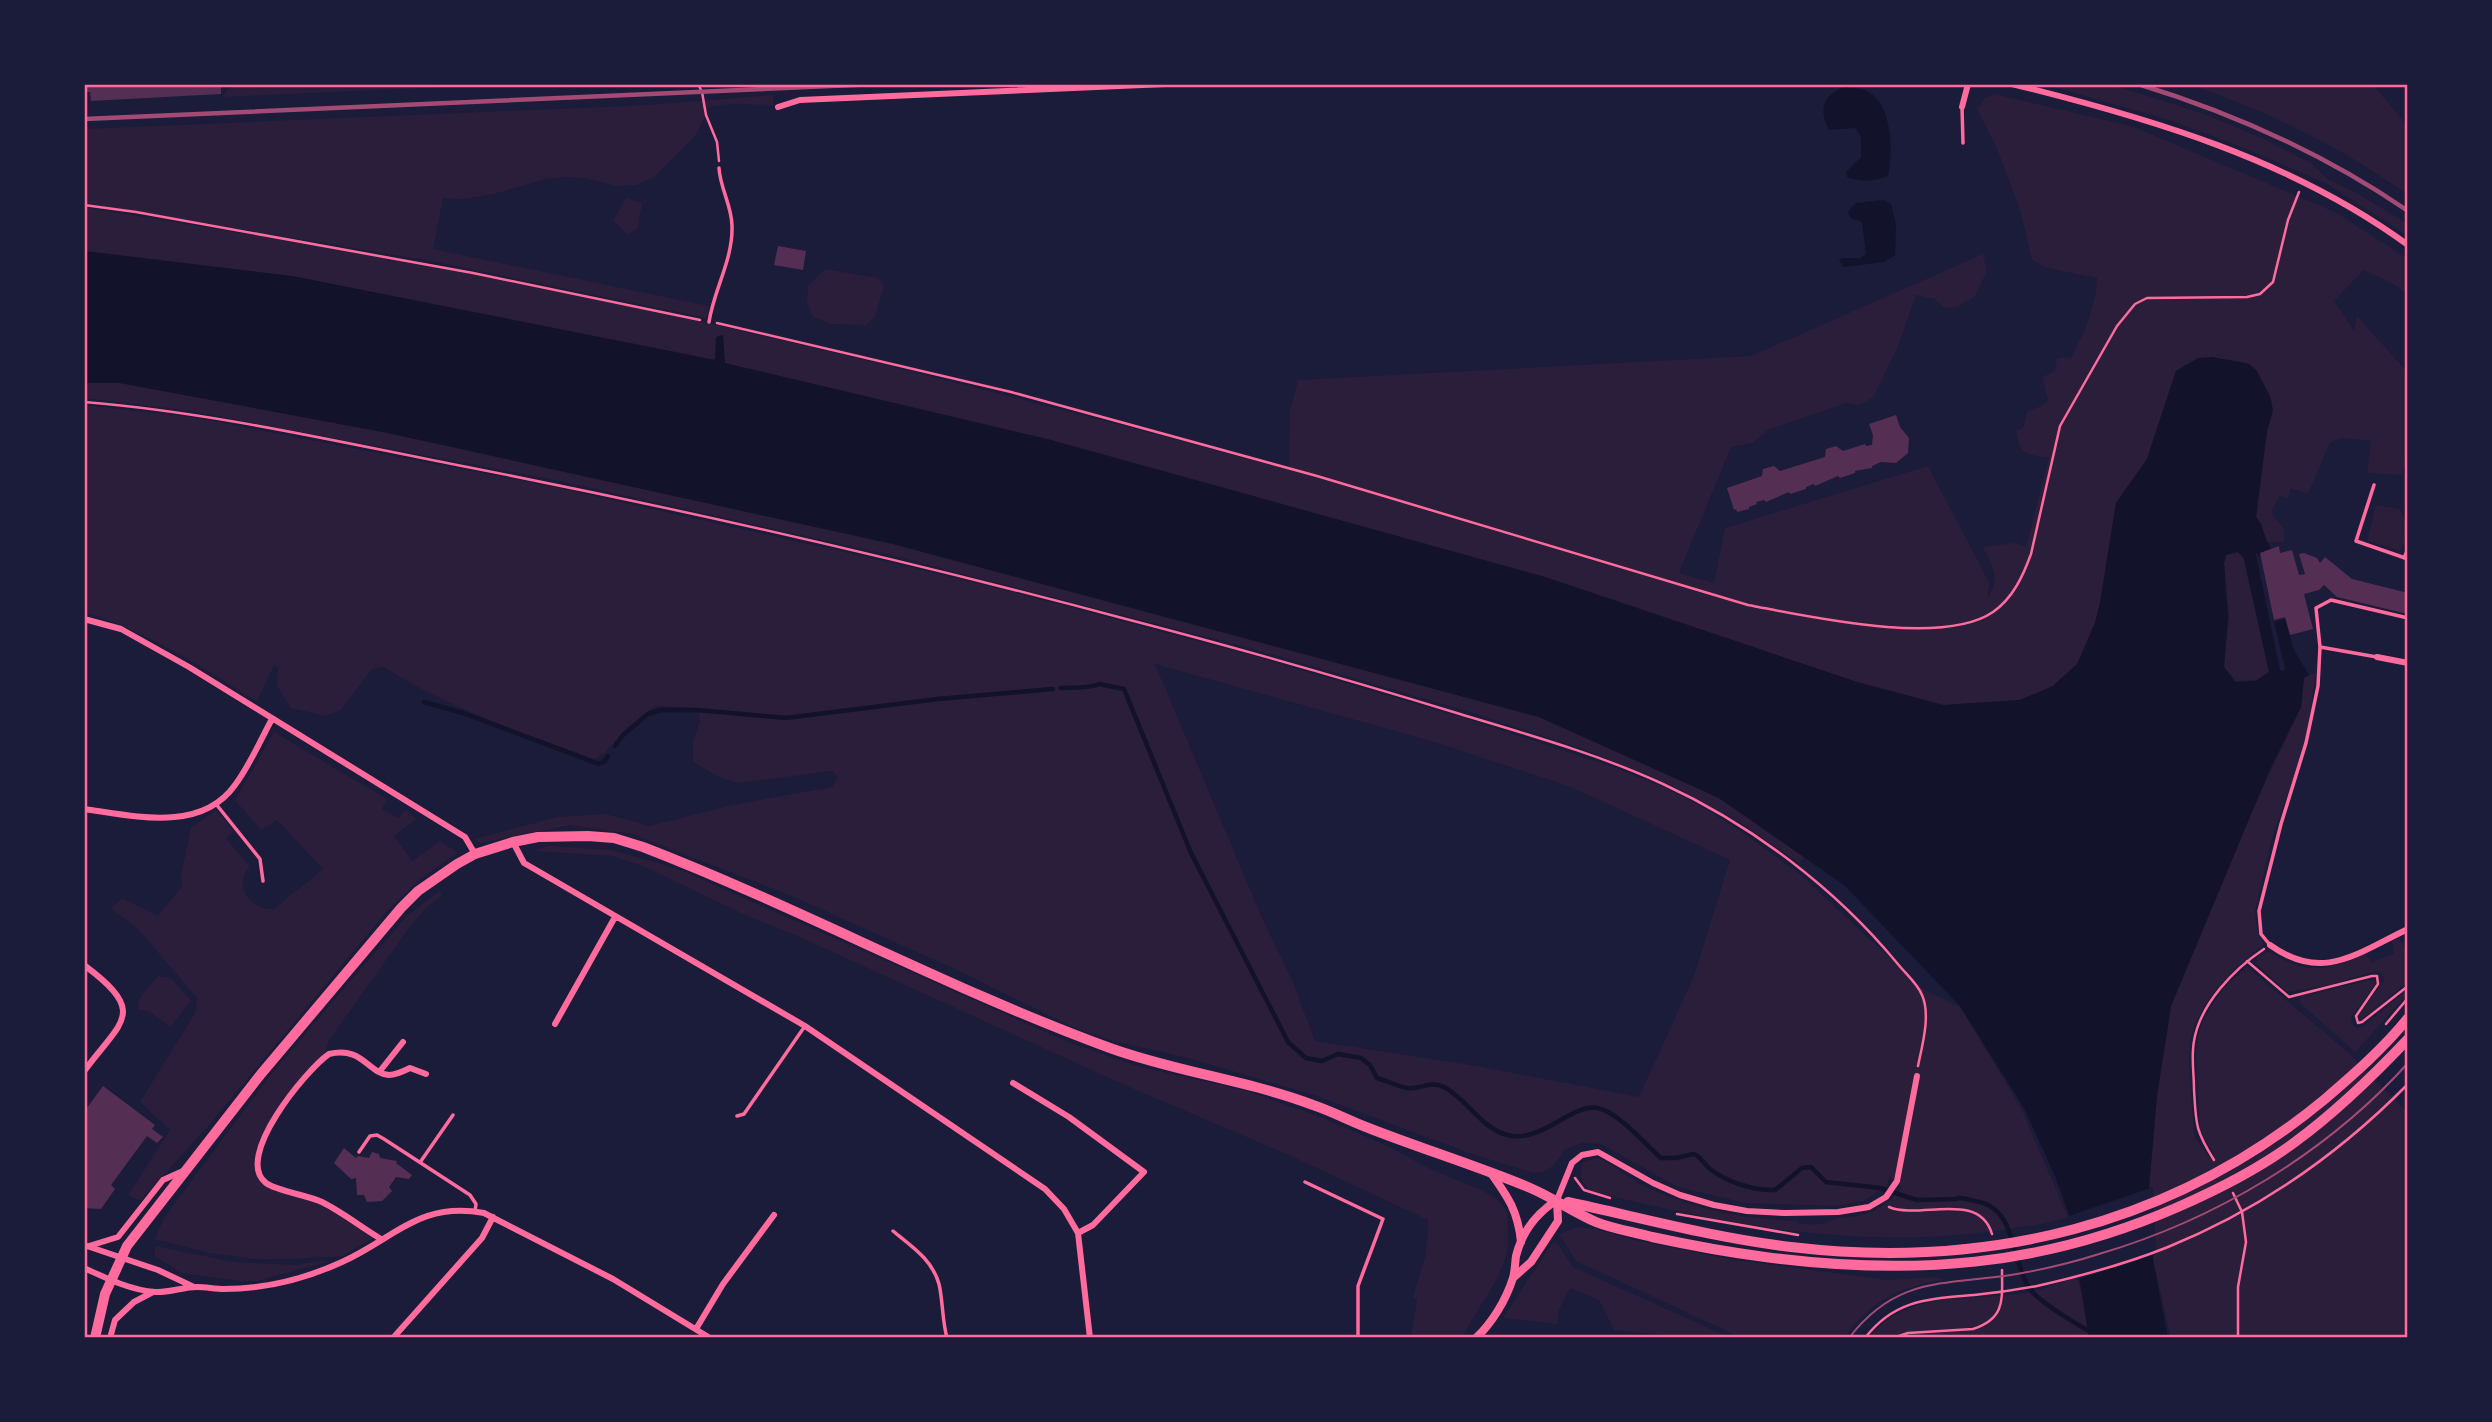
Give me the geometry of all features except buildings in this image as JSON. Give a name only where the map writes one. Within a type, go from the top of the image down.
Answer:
[{"type":"main road","points":[[95,1338],[105,1294],[127,1246],[261,1074],[401,908],[432,880],[475,854],[538,837],[614,838],[643,847],[1046,1023],[1115,1050],[1282,1094],[1490,1172],[1557,1200],[1597,1222],[1688,1245],[1740,1254],[1848,1265],[1929,1267],[2004,1260],[2085,1242],[2162,1214],[2249,1172],[2296,1141],[2352,1095],[2408,1039]]},
{"type":"main road","points":[[1557,1200],[1687,1230],[1792,1247],[1888,1253],[1972,1249],[2026,1242],[2084,1228],[2153,1203],[2241,1160],[2285,1131],[2344,1083],[2408,1018]]},
{"type":"street","points":[[778,107],[800,100],[1165,84]]},
{"type":"street","points":[[1962,107],[1968,84]]},
{"type":"street","points":[[2012,84],[2106,108],[2225,148],[2304,183],[2353,209],[2408,245]]},
{"type":"street","points":[[84,619],[121,629],[225,688],[465,837],[475,854]]},
{"type":"street","points":[[2377,657],[2408,663]]},
{"type":"street","points":[[84,808],[176,817],[195,814],[216,804],[236,784],[272,719]]},
{"type":"street","points":[[513,842],[524,863],[805,1026],[1045,1189],[1064,1209],[1078,1233],[1090,1338]]},
{"type":"street","points":[[555,1024],[615,917]]},
{"type":"street","points":[[2270,945],[2295,960],[2328,964],[2343,960],[2408,929]]},
{"type":"street","points":[[84,965],[113,990],[123,1010],[118,1030],[85,1070]]},
{"type":"street","points":[[380,1071],[403,1042]]},
{"type":"street","points":[[345,1052],[350,1044]]},
{"type":"street","points":[[381,1240],[322,1202],[266,1183],[258,1172],[257,1156],[285,1102],[326,1056],[345,1052],[392,1075],[410,1068],[426,1074]]},
{"type":"street","points":[[1513,1278],[1531,1262],[1558,1221],[1557,1200],[1566,1174],[1578,1156],[1586,1153],[1598,1152],[1653,1183],[1680,1195],[1714,1205],[1747,1211],[1823,1213],[1857,1211],[1869,1207],[1888,1195],[1894,1187],[1902,1162],[1917,1076]]},
{"type":"street","points":[[1013,1083],[1069,1117],[1144,1172],[1093,1225],[1078,1233]]},
{"type":"street","points":[[87,1245],[118,1237],[163,1180],[185,1170]]},
{"type":"street","points":[[1490,1172],[1512,1203],[1517,1215],[1521,1242]]},
{"type":"street","points":[[1476,1338],[1487,1328],[1513,1278],[1521,1242],[1540,1211],[1557,1200]]},
{"type":"street","points":[[84,1268],[111,1280],[153,1292],[175,1292],[194,1287],[224,1289],[265,1286],[295,1280],[345,1261],[404,1226],[433,1214],[450,1210],[475,1211],[493,1217],[613,1279],[710,1338]]},
{"type":"street","points":[[696,1329],[723,1284],[774,1215]]},
{"type":"street","points":[[393,1338],[482,1238],[493,1217]]},
{"type":"street","points":[[87,1245],[179,1278],[194,1287]]},
{"type":"street","points":[[110,1338],[115,1321],[134,1302],[153,1292]]},
{"type":"street","points":[[1487,1328],[1488,1338]]},
{"type":"lane","points":[[1962,107],[1963,143]]},
{"type":"lane","points":[[709,322],[717,287],[730,257],[732,225],[720,183],[719,168]]},
{"type":"lane","points":[[2374,485],[2356,541],[2406,558],[2408,549]]},
{"type":"lane","points":[[2270,945],[2261,934],[2259,911],[2281,824],[2306,743],[2318,686],[2320,647],[2316,608],[2331,600],[2408,618]]},
{"type":"lane","points":[[2320,647],[2377,657]]},
{"type":"lane","points":[[216,804],[260,859],[263,881]]},
{"type":"lane","points":[[737,1116],[744,1114],[805,1026]]},
{"type":"lane","points":[[421,1161],[453,1115]]},
{"type":"lane","points":[[359,1152],[373,1135],[421,1161],[470,1195],[476,1204],[475,1211]]},
{"type":"lane","points":[[1305,1182],[1383,1219],[1358,1286],[1358,1338]]},
{"type":"lane","points":[[893,1231],[919,1252],[935,1273],[947,1338]]},
{"type":"path","points":[[698,84],[717,142],[719,168]]},
{"type":"path","points":[[84,205],[473,273],[709,322],[1011,392],[1317,476],[1748,605],[1821,619],[1887,626],[1954,626],[1973,622],[1992,613],[2009,597],[2023,575],[2031,554],[2060,426],[2099,355],[2129,309],[2139,300],[2147,298],[2247,297],[2264,291],[2275,278],[2288,220],[2304,183]]},
{"type":"path","points":[[84,402],[217,420],[386,451],[843,548],[1035,594],[1216,643],[1587,754],[1666,785],[1737,825],[1804,872],[1868,930],[1922,995],[1925,1012],[1917,1076]]},
{"type":"path","points":[[2218,1166],[2197,1131],[2193,1044],[2198,1025],[2226,982],[2247,961],[2270,945]]},
{"type":"path","points":[[2247,961],[2289,997],[2377,976],[2378,984],[2356,1016],[2358,1023],[2408,986]]},
{"type":"path","points":[[2384,1027],[2408,998]]},
{"type":"path","points":[[1865,1338],[1883,1319],[1910,1303],[1924,1299],[2037,1286],[2104,1269],[2168,1247],[2204,1231],[2269,1196],[2322,1160],[2373,1119],[2408,1084]]},
{"type":"path","points":[[2207,1165],[2217,1160]]},
{"type":"path","points":[[1566,1174],[1578,1179],[1581,1187],[1588,1192],[1618,1201]]},
{"type":"path","points":[[2233,1192],[2242,1212],[2246,1242],[2238,1287],[2238,1338]]},
{"type":"path","points":[[1668,1212],[1810,1237]]},
{"type":"path","points":[[1982,1237],[1993,1235]]},
{"type":"shaded area","points":[[305,84],[520,84],[222,97],[230,87]]},
{"type":"shaded area","points":[[2043,84],[2109,84],[2202,113],[2266,140],[2311,163],[2327,179],[2355,192],[2408,224],[2408,236],[2329,185],[2247,149],[2169,120]]},
{"type":"shaded area","points":[[2188,84],[2372,84],[2408,126],[2408,195],[2357,161],[2302,131]]},
{"type":"shaded area","points":[[1845,87],[1867,91],[1882,107],[1889,129],[1888,176],[1868,181],[1847,177],[1846,172],[1861,157],[1861,138],[1856,128],[1829,130],[1823,109],[1827,98]]},
{"type":"shaded area","points":[[1995,94],[2134,127],[2337,213],[2408,259],[2408,296],[2397,286],[2364,270],[2334,301],[2354,331],[2357,316],[2408,373],[2408,448],[2402,475],[2367,473],[2371,441],[2342,438],[2330,442],[2308,494],[2291,488],[2287,499],[2280,495],[2271,513],[2284,529],[2284,541],[2267,543],[2256,517],[2267,431],[2273,411],[2249,364],[2211,359],[2193,362],[2176,371],[2147,459],[2116,503],[2100,603],[2078,664],[2053,686],[2020,700],[1943,705],[1857,682],[1545,577],[1047,439],[724,363],[723,336],[716,360],[292,276],[84,251],[84,207],[426,265],[782,340],[1087,416],[1289,470],[1290,411],[1298,380],[1751,356],[1983,254],[1987,271],[1975,296],[1957,307],[1944,308],[1935,299],[1916,295],[1897,349],[1873,398],[1858,405],[1846,403],[1768,430],[1752,443],[1731,447],[1679,573],[1714,583],[1725,528],[1928,466],[1990,584],[1987,598],[1995,578],[1983,547],[2015,543],[2026,547],[2049,458],[2025,452],[2016,431],[2023,428],[2027,412],[2048,400],[2042,377],[2055,371],[2057,358],[2071,357],[2076,348],[2092,309],[2097,278],[2047,268],[2032,260],[2021,213],[1996,146],[1977,109],[1985,98]]},
{"type":"shaded area","points":[[773,95],[773,105],[729,104],[709,107],[697,133],[689,142],[654,177],[636,185],[617,186],[585,178],[564,177],[546,179],[494,194],[464,199],[443,198],[433,249],[709,306],[707,318],[431,261],[84,203],[84,129],[647,105]]},
{"type":"shaded area","points":[[626,198],[642,203],[638,228],[628,235],[613,220]]},
{"type":"shaded area","points":[[1883,200],[1891,204],[1896,225],[1895,255],[1884,262],[1844,267],[1839,260],[1842,258],[1860,258],[1866,254],[1862,222],[1851,218],[1848,212],[1856,203]]},
{"type":"shaded area","points":[[84,251],[292,276],[715,360],[716,337],[723,335],[725,363],[1047,439],[1545,577],[1857,682],[1943,705],[2020,700],[2053,686],[2077,664],[2095,623],[2100,603],[2116,503],[2147,459],[2176,371],[2198,358],[2212,357],[2249,364],[2257,371],[2270,396],[2273,410],[2267,431],[2256,517],[2266,540],[2257,546],[2256,555],[2280,670],[2285,668],[2274,622],[2285,619],[2294,650],[2309,675],[2304,678],[2301,707],[2270,769],[2171,1006],[2157,1096],[2149,1187],[2153,1260],[2168,1338],[2089,1338],[2069,1214],[2055,1176],[2024,1108],[1960,1006],[1844,885],[1719,798],[1539,717],[893,544],[388,433],[120,383],[84,383]],"holes":[[[2238,552],[2244,558],[2269,672],[2256,681],[2235,682],[2224,667],[2228,617],[2224,563],[2226,555]]]},
{"type":"shaded area","points":[[825,269],[878,278],[884,286],[875,317],[866,325],[831,324],[813,317],[807,302],[808,286]]},
{"type":"shaded area","points":[[84,383],[120,383],[388,433],[893,544],[1539,717],[1719,798],[1804,857],[1799,863],[1738,821],[1669,784],[1586,750],[1463,710],[1249,648],[894,556],[560,481],[191,411],[84,398]]},
{"type":"shaded area","points":[[84,405],[192,417],[559,488],[884,561],[1250,655],[1461,717],[1616,768],[1668,789],[1739,830],[1801,875],[1924,990],[1960,1007],[2021,1108],[2068,1217],[2031,1226],[1943,1236],[1843,1236],[1743,1224],[1595,1192],[1584,1184],[1581,1173],[1582,1163],[1596,1159],[1608,1163],[1644,1186],[1700,1207],[1756,1218],[1817,1224],[1874,1211],[1902,1188],[1889,1177],[1887,1186],[1863,1201],[1834,1206],[1745,1203],[1678,1187],[1601,1144],[1582,1143],[1566,1149],[1553,1166],[1543,1172],[1533,1173],[1469,1153],[1314,1095],[1077,1029],[957,970],[794,897],[632,834],[570,825],[481,843],[475,839],[557,817],[606,814],[650,826],[732,805],[832,787],[838,777],[832,771],[738,783],[719,777],[693,762],[693,742],[700,721],[698,708],[655,706],[626,729],[605,753],[594,759],[460,707],[384,667],[372,669],[341,710],[326,716],[291,708],[277,686],[278,668],[274,665],[257,702],[152,640],[84,612]],"holes":[[[1155,664],[1438,743],[1571,787],[1730,860],[1694,976],[1639,1097],[1477,1066],[1315,1041],[1292,980],[1262,918]]]},
{"type":"shaded area","points":[[2376,505],[2400,509],[2407,530],[2400,551],[2367,541]]},
{"type":"shaded area","points":[[2238,552],[2243,558],[2269,672],[2256,680],[2236,681],[2224,667],[2229,616],[2224,563],[2227,555]]},
{"type":"shaded area","points":[[2316,672],[2305,744],[2272,838],[2255,912],[2263,945],[2217,989],[2193,1030],[2190,1066],[2194,1131],[2195,1138],[2209,1157],[2214,1155],[2200,1130],[2196,1057],[2198,1036],[2214,1002],[2228,983],[2247,967],[2350,1054],[2408,1113],[2408,1338],[2171,1338],[2153,1260],[2149,1187],[2157,1096],[2171,1006],[2250,815],[2301,707],[2304,678]]},
{"type":"shaded area","points":[[274,732],[387,799],[382,809],[399,818],[405,810],[417,819],[394,836],[412,861],[440,841],[458,853],[420,879],[388,910],[208,1126],[140,1201],[128,1195],[170,1130],[140,1102],[195,1013],[197,998],[136,927],[111,909],[122,898],[158,916],[182,886],[181,874],[191,828],[216,810],[234,831],[226,838],[250,867],[243,881],[244,889],[247,896],[258,906],[274,909],[323,869],[277,820],[261,830],[235,800]]},
{"type":"shaded area","points":[[548,846],[612,850],[681,870],[1068,1042],[1137,1066],[1247,1091],[1318,1116],[1388,1146],[1426,1167],[1498,1200],[1508,1213],[1508,1246],[1504,1263],[1462,1338],[1411,1338],[1417,1300],[1413,1297],[1426,1254],[1428,1220],[1291,1156],[1120,1083],[741,913],[645,867],[613,856],[532,851]]},
{"type":"shaded area","points":[[439,891],[442,895],[427,907],[407,931],[329,1040],[325,1053],[282,1100],[256,1155],[265,1185],[320,1204],[375,1237],[342,1256],[293,1259],[255,1259],[210,1253],[155,1239],[164,1218],[268,1078],[408,915]]},
{"type":"shaded area","points":[[2399,938],[2408,952],[2408,982],[2361,1020],[2358,1016],[2383,982],[2381,973],[2376,971],[2329,985],[2287,992],[2256,964],[2257,957],[2269,951],[2305,967],[2328,967],[2366,953],[2371,963],[2394,953],[2392,941]]},
{"type":"shaded area","points":[[158,976],[171,978],[191,1001],[170,1027],[148,1011],[138,1010],[141,996]]},
{"type":"shaded area","points":[[2375,981],[2375,985],[2351,1018],[2352,1024],[2357,1028],[2362,1027],[2408,989],[2408,994],[2355,1052],[2300,1003],[2300,997]]},
{"type":"shaded area","points":[[1577,1227],[1735,1260],[1888,1280],[1936,1277],[1945,1280],[1914,1286],[1887,1297],[1865,1314],[1844,1338],[1742,1338],[1576,1261],[1559,1234]]},
{"type":"shaded area","points":[[1553,1242],[1558,1244],[1573,1267],[1731,1338],[1697,1338],[1614,1330],[1599,1300],[1570,1288],[1559,1310],[1557,1324],[1503,1318]]},
{"type":"shaded area","points":[[155,1246],[233,1262],[295,1265],[327,1262],[257,1281],[240,1281],[181,1273],[155,1256]]},
{"type":"shaded area","points":[[2077,1277],[2090,1338],[1869,1338],[1885,1322],[1903,1311],[1923,1304],[2030,1292]]},
{"type":"pier","points":[[2153,1187],[2156,1254],[2076,1280],[2066,1217]]},
{"type":"waterway","points":[[2249,530],[2255,532],[2264,551]]},
{"type":"waterway","points":[[1061,688],[1099,684],[1124,689],[1191,853],[1288,1042],[1306,1058],[1322,1061],[1338,1054],[1361,1058],[1370,1065],[1377,1078],[1396,1085],[1407,1088],[1439,1085],[1452,1092],[1489,1126],[1507,1135],[1532,1134],[1577,1111],[1598,1108],[1623,1122],[1661,1158],[1694,1154],[1717,1174],[1750,1187],[1775,1190],[1802,1168],[1811,1167],[1826,1182],[1880,1188],[1917,1200],[1962,1198],[1989,1205],[1999,1213],[2006,1224],[2029,1288],[2052,1308],[2100,1338]]},
{"type":"waterway","points":[[615,746],[623,735],[648,714],[661,710],[697,710],[786,718],[938,699],[1053,689]]},
{"type":"waterway","points":[[424,702],[463,713],[599,764],[608,756]]},
{"type":"tram line","points":[[1849,1338],[1884,1304],[1922,1287],[2011,1275],[2078,1260],[2142,1240],[2226,1202],[2267,1180],[2342,1126],[2408,1063]]},
{"type":"railway","points":[[84,119],[877,84]]},
{"type":"railway","points":[[2138,84],[2209,108],[2278,137],[2345,172],[2408,211]]}]
